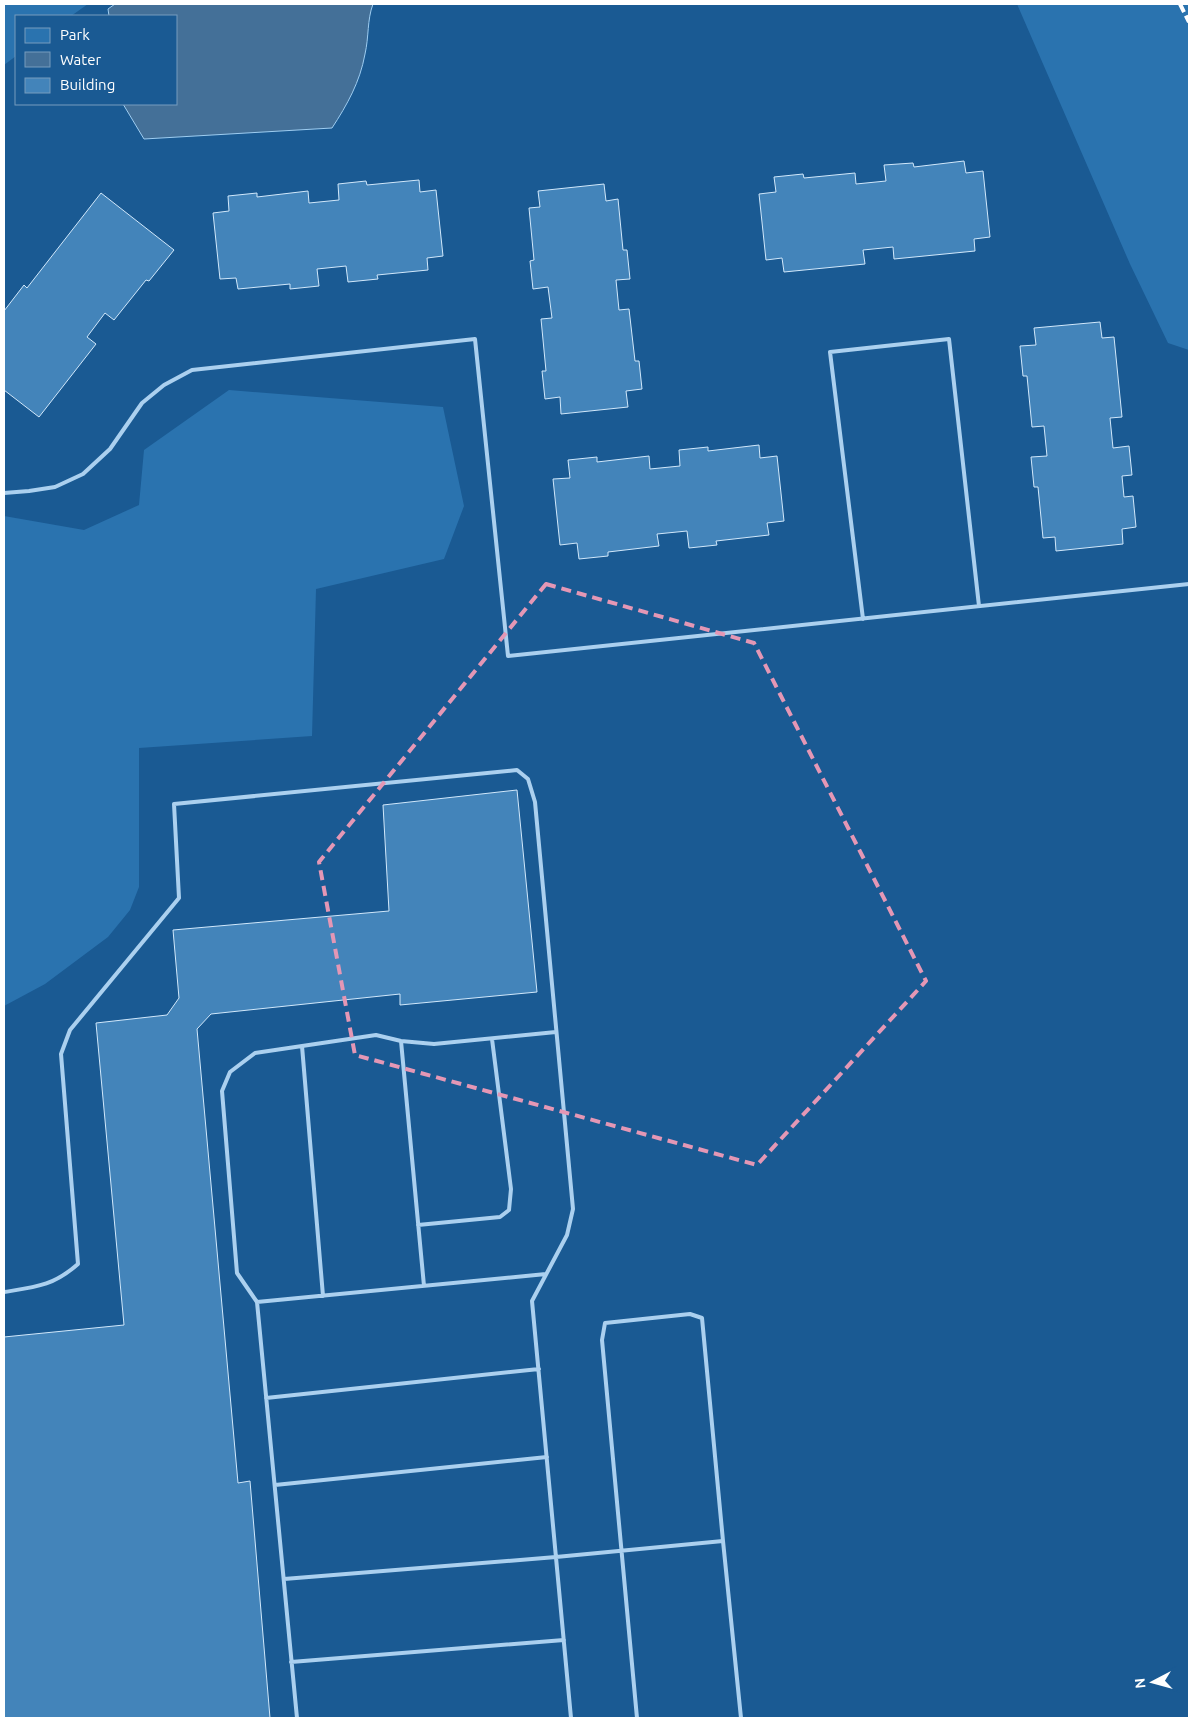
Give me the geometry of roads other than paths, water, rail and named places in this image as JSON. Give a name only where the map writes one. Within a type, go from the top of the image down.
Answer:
[{"type":"lane","points":[[4,493],[29,492],[55,487],[83,474],[110,449],[142,403],[164,385],[192,370],[475,339],[508,656],[1189,584]]},
{"type":"lane","points":[[863,619],[830,352],[840,350],[950,339],[979,606]]},
{"type":"lane","points":[[4,1292],[40,1287],[64,1276],[78,1264],[61,1054],[70,1030],[179,898],[174,804],[517,770],[528,779],[535,802],[573,1209],[567,1235],[532,1302],[572,1718]]},
{"type":"lane","points":[[297,1718],[257,1302],[237,1273],[222,1091],[230,1072],[255,1053],[376,1035],[401,1041],[434,1044],[556,1032]]},
{"type":"lane","points":[[418,1225],[500,1217],[509,1210],[511,1189],[492,1039]]},
{"type":"lane","points":[[401,1041],[424,1286]]},
{"type":"lane","points":[[302,1046],[323,1296]]},
{"type":"lane","points":[[257,1302],[546,1274]]},
{"type":"lane","points":[[637,1718],[602,1340],[605,1323],[690,1314],[702,1318],[741,1718]]},
{"type":"lane","points":[[266,1398],[539,1369]]},
{"type":"lane","points":[[275,1486],[547,1457]]},
{"type":"lane","points":[[284,1579],[556,1557],[723,1541]]},
{"type":"lane","points":[[291,1662],[564,1640]]},
{"type":"water","points":[[115,4],[373,4],[360,74],[348,102],[332,128],[144,139],[124,105],[178,105],[178,15],[109,15],[108,9]]},
{"type":"railway","points":[[1180,4],[1189,22]]}]
